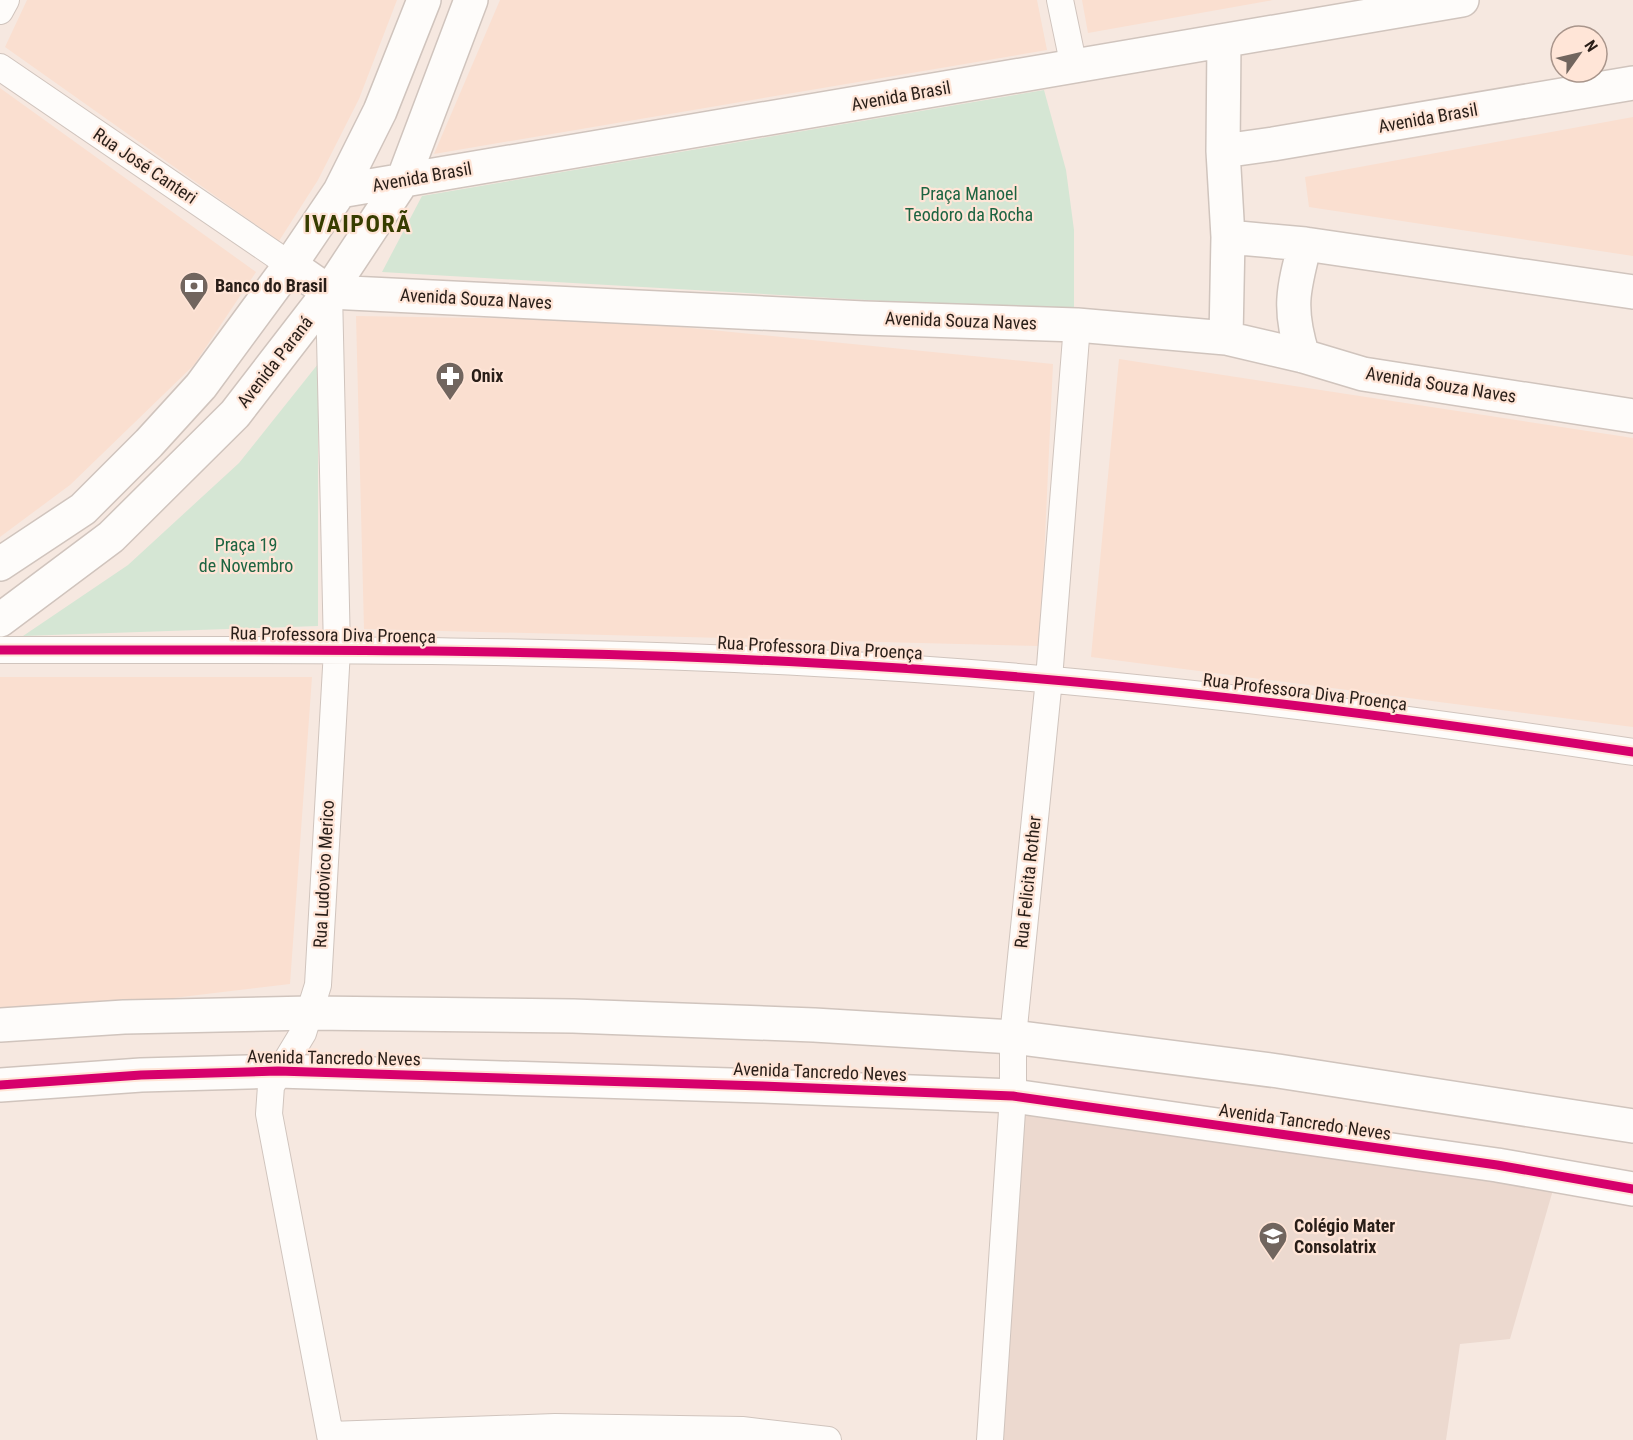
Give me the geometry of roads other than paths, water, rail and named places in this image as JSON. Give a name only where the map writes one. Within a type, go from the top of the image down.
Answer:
[{"type":"main road","points":[[0,564],[83,509],[150,443],[201,386],[290,266],[340,191],[380,111],[424,0]]},
{"type":"main road","name":"Avenida Paraná","points":[[0,620],[111,537],[219,430],[235,414],[329,292],[403,180],[471,0]]},
{"type":"main road","name":"Avenida Brasil","points":[[340,191],[1462,0]]},
{"type":"main road","points":[[1224,41],[1223,151],[1228,237],[1227,339]]},
{"type":"main road","name":"Avenida Brasil","points":[[1223,151],[1633,83]]},
{"type":"main road","points":[[1228,237],[1305,244],[1633,292]]},
{"type":"main road","points":[[1303,356],[1295,332],[1292,309],[1305,244]]},
{"type":"main road","points":[[290,266],[329,292]]},
{"type":"main road","name":"Avenida Souza Naves","points":[[329,292],[864,318],[1077,325],[1227,339],[1303,356],[1363,374],[1633,416]]},
{"type":"main road","points":[[0,1025],[124,1017],[310,1013],[573,1016],[814,1025],[1013,1037],[1278,1071],[1633,1126]]},
{"type":"main road","name":"Avenida Tancredo Neves","points":[[0,1085],[141,1075],[278,1071],[1013,1096],[1497,1164],[1633,1189]]},
{"type":"street","points":[[0,11],[6,0]]},
{"type":"street","points":[[1060,0],[1074,67]]},
{"type":"street","name":"Rua José Canteri","points":[[0,67],[290,266]]},
{"type":"street","name":"Rua Ludovico Merico","points":[[329,292],[337,650],[318,985],[303,1033],[271,1086],[269,1114],[331,1438]]},
{"type":"street","name":"Rua Felicita Rother","points":[[990,1440],[1013,1096],[1013,1037],[1049,679],[1077,325]]},
{"type":"street","name":"Rua Professora Diva Proença","points":[[0,650],[337,650],[575,654],[814,663],[1049,679],[1312,709],[1633,752]]},
{"type":"street","points":[[331,1438],[555,1427],[742,1430],[828,1440]]},
{"type":"place","name":"Banco do Brasil","points":[[194,312]]},
{"type":"place","name":"Onix","points":[[450,402]]},
{"type":"place","name":"Colégio Mater Consolatrix","points":[[1273,1262]]},
{"type":"district","name":"IVAIPORÃ","points":[[358,224]]},
{"type":"park label","name":"Praça Manoel Teodoro da Rocha","points":[[969,204]]},
{"type":"park label","name":"Praça 19 de Novembro","points":[[246,555]]}]
